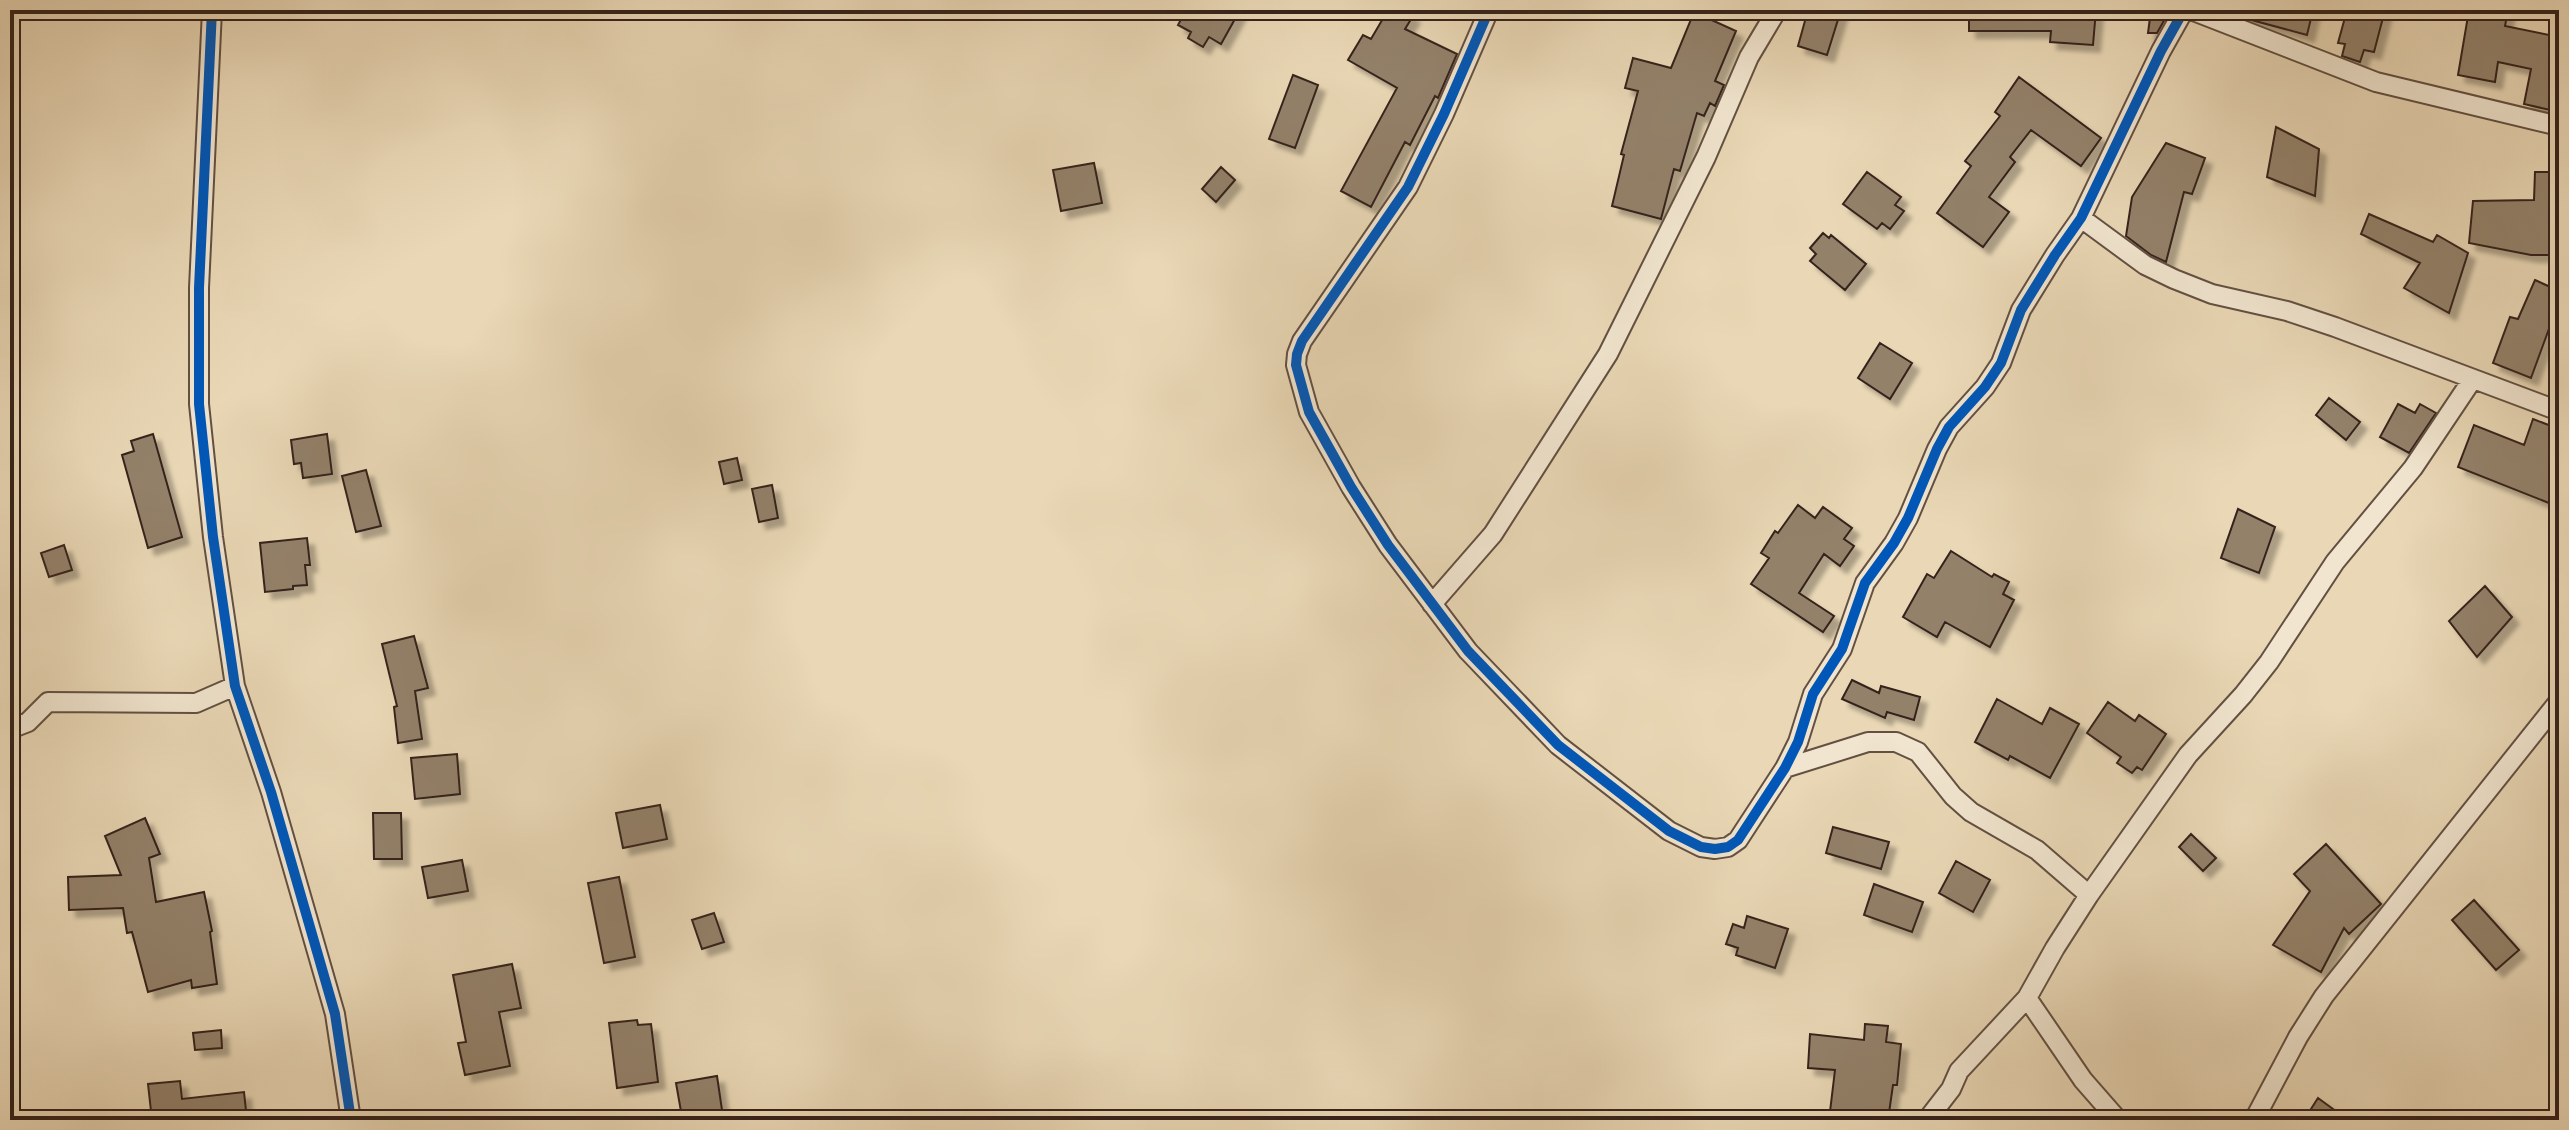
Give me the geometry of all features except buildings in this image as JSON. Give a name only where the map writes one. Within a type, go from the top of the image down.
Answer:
[{"type":"street","points":[[212,10],[199,288],[199,404],[213,537],[235,686],[271,792],[335,1014],[351,1120]]},
{"type":"street","points":[[1489,10],[1408,187],[1302,341],[1297,354],[1299,380],[1309,412],[1351,487],[1388,545],[1468,651],[1558,745],[1669,831],[1701,847],[1728,847],[1738,840],[1785,768],[1798,742],[1813,694],[1842,649],[1865,583],[1908,518],[1949,427],[1985,387],[2001,363],[2021,310],[2081,218],[2161,51],[2184,10]]},
{"type":"street","points":[[1432,604],[1493,534],[1608,354],[1706,157],[1749,57],[1777,10]]},
{"type":"street","points":[[2191,10],[2376,82],[2559,126]]},
{"type":"street","points":[[2081,218],[2145,265],[2174,279],[2212,294],[2287,311],[2335,327],[2559,411]]},
{"type":"street","points":[[1927,1120],[1951,1089],[1959,1071],[2027,998],[2089,895],[2188,755],[2269,662],[2335,562],[2413,468],[2472,380]]},
{"type":"street","points":[[10,729],[28,722],[48,702],[196,703],[235,686]]},
{"type":"street","points":[[2254,1120],[2298,1037],[2324,996],[2559,701]]},
{"type":"street","points":[[1785,768],[1868,742],[1896,742],[1918,752],[1953,796],[1971,812],[2037,850],[2089,895]]},
{"type":"street","points":[[2027,998],[2083,1080],[2118,1120]]},
{"type":"cycle path","points":[[212,10],[199,288],[199,404],[213,537],[235,686],[271,792],[335,1014],[351,1120]]},
{"type":"cycle path","points":[[1489,10],[1408,187],[1302,341],[1296,365],[1309,412],[1351,487],[1388,545],[1468,651],[1558,745],[1669,831],[1701,847],[1715,849],[1728,847],[1738,840],[1785,768],[1798,742],[1813,694],[1842,649],[1865,583],[1908,518],[1949,427],[1985,387],[2001,363],[2021,310],[2081,218],[2161,51],[2184,10]]}]
